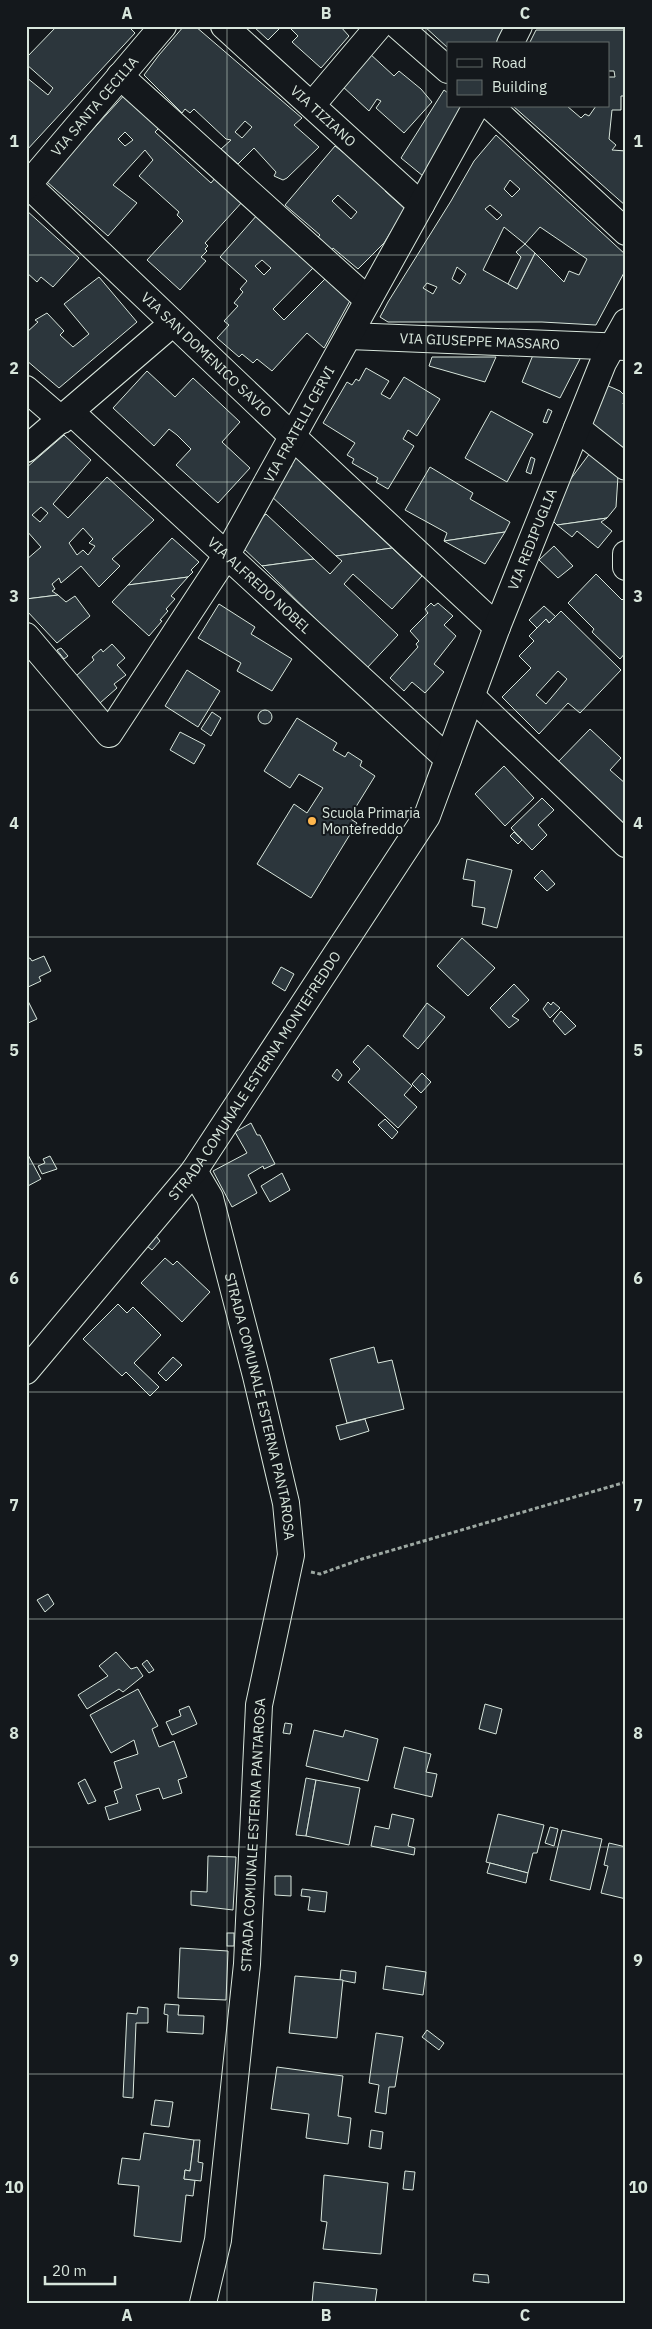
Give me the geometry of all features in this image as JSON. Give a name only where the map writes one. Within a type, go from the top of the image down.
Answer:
[{"type":"street","name":"VIA SANTA CECILIA","points":[[27,185],[163,26]]},
{"type":"street","name":"VIA TIZIANO","points":[[224,26],[421,206]]},
{"type":"street","points":[[312,105],[379,26]]},
{"type":"street","points":[[398,26],[447,69]]},
{"type":"street","points":[[511,42],[519,26]]},
{"type":"street","points":[[120,76],[368,300]]},
{"type":"street","name":"VIA FRATELLI CERVI","points":[[26,636],[109,734],[226,556],[475,108]]},
{"type":"street","points":[[492,108],[626,232]]},
{"type":"street","name":"VIA SAN DOMENICO SAVIO","points":[[27,185],[497,627]]},
{"type":"street","name":"VIA REDIPUGLIA","points":[[448,759],[497,627],[603,363],[619,346],[626,322]]},
{"type":"street","points":[[26,449],[173,323]]},
{"type":"street","name":"VIA GIUSEPPE MASSARO","points":[[349,336],[619,346]]},
{"type":"street","name":"VIA ALFREDO NOBEL","points":[[26,389],[66,416],[226,556],[448,759]]},
{"type":"street","points":[[577,428],[626,467]]},
{"type":"street","points":[[626,554],[626,567]]},
{"type":"street","points":[[472,697],[626,844]]},
{"type":"street","name":"STRADA COMUNALE ESTERNA MONTEFREDDO","points":[[26,1371],[194,1171],[427,816],[448,759]]},
{"type":"street","name":"STRADA COMUNALE ESTERNA PANTAROSA","points":[[194,1171],[210,1198],[261,1394],[286,1503],[291,1555],[259,1705],[247,1964],[218,2240],[203,2303]]},
{"type":"path","points":[[288,1566],[320,1574],[362,1559],[626,1482]]},
{"type":"building","points":[[57,26],[128,26],[135,33],[26,151],[26,77],[48,95],[53,88],[26,64],[26,58]]},
{"type":"building","points":[[184,26],[195,26],[302,118],[294,125],[319,147],[283,180],[274,176],[276,172],[254,148],[238,164],[221,149],[231,140],[226,139],[194,109],[190,113],[185,109],[182,113],[144,75]],"holes":[[[245,121],[252,127],[242,138],[235,132]]]},
{"type":"building","points":[[253,26],[282,26],[268,40]]},
{"type":"building","points":[[288,26],[340,26],[349,36],[321,68],[292,42],[298,36]]},
{"type":"building","points":[[424,26],[506,26],[498,42],[447,42],[447,47]]},
{"type":"building","points":[[536,30],[626,30],[626,96],[621,96],[621,110],[612,110],[609,139],[616,145],[612,150],[626,151],[626,206],[515,108],[569,108],[581,118],[585,114],[589,116],[595,108],[610,108],[610,77],[615,77],[614,71],[610,71],[610,42],[530,42]]},
{"type":"building","points":[[369,53],[394,76],[399,71],[421,89],[432,102],[404,133],[376,108],[381,101],[377,99],[369,111],[341,85]]},
{"type":"building","points":[[444,90],[447,92],[447,108],[461,108],[423,176],[401,158]]},
{"type":"building","points":[[127,92],[163,124],[155,132],[211,183],[216,177],[243,201],[205,243],[208,246],[205,249],[207,251],[201,257],[206,261],[180,290],[147,260],[183,221],[177,215],[179,212],[139,176],[153,160],[145,150],[113,185],[137,203],[108,236],[46,181]],"holes":[[[125,132],[133,140],[125,146],[118,139]]]},
{"type":"building","points":[[496,135],[626,255],[626,269],[596,325],[542,322],[388,322],[380,317],[474,161]],"holes":[[[510,180],[520,189],[512,197],[504,189]],[[490,205],[502,215],[497,220],[485,209]],[[504,227],[525,244],[540,227],[587,259],[579,275],[569,271],[564,282],[535,253],[517,289],[483,270]],[[457,267],[466,274],[460,284],[452,279]],[[427,283],[437,287],[433,294],[423,288]]]},
{"type":"building","points":[[335,146],[388,187],[385,191],[405,209],[384,243],[358,269],[333,248],[332,250],[317,238],[320,235],[285,205]],"holes":[[[338,195],[357,212],[351,219],[332,201]]]},
{"type":"building","points":[[26,210],[79,258],[53,287],[41,277],[37,282],[26,272]]},
{"type":"building","points":[[258,214],[315,266],[273,309],[284,320],[327,277],[351,299],[324,348],[307,333],[272,371],[257,359],[253,363],[242,354],[239,357],[217,338],[229,325],[224,321],[238,306],[234,303],[243,292],[240,289],[247,281],[220,257]],"holes":[[[262,260],[271,268],[264,275],[255,266]]]},
{"type":"building","points":[[525,244],[535,253],[517,289],[508,284],[521,257],[516,252]]},
{"type":"building","points":[[99,277],[137,322],[59,388],[26,360],[26,333],[38,322],[35,320],[47,313],[64,331],[60,335],[73,347],[89,334],[64,304]]},
{"type":"building","points":[[533,355],[582,355],[560,398],[522,382]]},
{"type":"building","points":[[432,357],[496,357],[485,382],[429,366]]},
{"type":"building","points":[[366,368],[389,381],[381,394],[390,399],[404,377],[440,399],[417,436],[408,430],[403,439],[414,446],[388,489],[376,482],[378,478],[352,463],[354,459],[347,455],[355,443],[323,423],[347,382],[352,385],[356,379],[359,381]]},
{"type":"building","points":[[147,371],[175,397],[193,378],[240,422],[222,442],[250,468],[218,503],[176,465],[191,449],[177,435],[169,429],[154,446],[113,408]]},
{"type":"building","points":[[604,384],[620,391],[626,397],[623,404],[626,407],[626,455],[586,418]]},
{"type":"building","points":[[548,409],[552,411],[547,423],[543,422]]},
{"type":"building","points":[[491,411],[533,434],[507,482],[465,458]]},
{"type":"building","points":[[64,435],[91,460],[53,504],[68,518],[107,477],[154,520],[112,559],[120,566],[99,587],[81,566],[61,583],[59,578],[52,584],[55,589],[52,591],[58,595],[26,599],[26,560],[41,547],[26,530],[26,468]],"holes":[[[41,507],[48,513],[40,522],[32,515]],[[83,528],[93,539],[89,543],[95,546],[88,555],[83,550],[77,555],[69,543]]]},
{"type":"building","points":[[590,453],[618,476],[616,507],[607,518],[557,525],[550,518],[567,484]]},
{"type":"building","points":[[295,457],[392,548],[336,556],[270,495],[282,483],[279,481],[292,466],[290,463]]},
{"type":"building","points":[[531,457],[535,459],[531,474],[526,472]]},
{"type":"building","points":[[430,467],[473,493],[470,499],[510,522],[505,532],[444,541],[447,533],[405,510]]},
{"type":"building","points":[[266,514],[314,559],[262,566],[242,547],[255,532],[252,529]]},
{"type":"building","points":[[607,518],[601,522],[612,531],[598,548],[577,531],[572,537],[557,525]]},
{"type":"building","points":[[505,532],[485,564],[444,541]]},
{"type":"building","points":[[172,538],[199,562],[191,570],[193,572],[188,577],[128,585]]},
{"type":"building","points":[[554,546],[573,566],[558,578],[539,560]]},
{"type":"building","points":[[392,548],[422,576],[392,609],[353,574],[344,584],[398,635],[366,669],[262,566],[314,559],[330,574],[342,561],[336,556]]},
{"type":"building","points":[[596,574],[622,600],[626,596],[626,652],[620,659],[592,632],[594,629],[568,603]]},
{"type":"building","points":[[188,577],[171,596],[175,599],[166,609],[168,611],[160,620],[162,621],[149,636],[112,602],[128,585]]},
{"type":"building","points":[[58,595],[66,602],[75,596],[90,616],[57,643],[26,610],[26,599]]},
{"type":"building","points":[[431,603],[434,606],[438,603],[453,616],[444,625],[456,636],[434,664],[444,672],[425,693],[412,682],[404,691],[390,678],[418,647],[416,644],[419,641],[410,631],[428,613],[425,609]]},
{"type":"building","points":[[219,604],[255,627],[251,634],[292,659],[272,691],[237,671],[241,663],[198,638]]},
{"type":"building","points":[[544,606],[556,617],[549,623],[546,619],[537,628],[529,620]]},
{"type":"building","points":[[561,611],[621,670],[580,713],[568,703],[539,734],[502,697],[531,668],[519,656],[534,641],[529,636],[546,619],[549,623]],"holes":[[[558,671],[567,679],[546,704],[536,695]]]},
{"type":"building","points":[[112,644],[125,658],[117,665],[126,675],[114,684],[117,688],[100,703],[76,676],[94,660],[92,657],[101,649],[103,652]]},
{"type":"building","points":[[61,648],[68,656],[64,659],[57,650]]},
{"type":"building","points":[[187,670],[220,691],[198,727],[165,706]]},
{"type":"building","points":[[265,710],[270,712],[272,717],[270,722],[265,724],[260,722],[258,717],[260,712]]},
{"type":"building","points":[[212,712],[221,718],[211,736],[201,729]]},
{"type":"building","points":[[297,718],[337,743],[333,750],[345,757],[348,752],[362,761],[360,766],[375,776],[349,818],[357,823],[311,898],[257,864],[294,804],[307,813],[323,788],[299,774],[290,788],[264,771]]},
{"type":"building","points":[[590,729],[621,758],[610,770],[626,784],[626,828],[556,764]]},
{"type":"building","points":[[180,732],[205,745],[194,764],[170,750]]},
{"type":"building","points":[[504,766],[534,798],[505,826],[475,794]]},
{"type":"building","points":[[542,798],[554,810],[538,825],[547,835],[532,850],[511,828]]},
{"type":"building","points":[[514,832],[522,840],[518,844],[510,836]]},
{"type":"building","points":[[467,859],[512,870],[497,928],[482,924],[485,908],[472,906],[475,881],[463,879]]},
{"type":"building","points":[[542,870],[555,884],[547,891],[534,878]]},
{"type":"building","points":[[462,938],[495,968],[468,996],[437,966]]},
{"type":"building","points":[[44,956],[51,971],[39,977],[41,981],[26,988],[26,959],[30,958],[32,961]]},
{"type":"building","points":[[281,967],[294,974],[285,991],[272,983]]},
{"type":"building","points":[[514,984],[529,1000],[512,1016],[519,1020],[509,1028],[490,1008]]},
{"type":"building","points":[[26,997],[37,1019],[26,1024]]},
{"type":"building","points":[[548,1002],[551,1005],[553,1002],[560,1008],[550,1018],[543,1009]]},
{"type":"building","points":[[427,1003],[445,1017],[418,1049],[403,1036]]},
{"type":"building","points":[[561,1011],[576,1026],[565,1035],[553,1021]]},
{"type":"building","points":[[368,1045],[412,1086],[404,1095],[417,1107],[398,1128],[348,1082],[360,1069],[353,1062]]},
{"type":"building","points":[[337,1069],[342,1075],[338,1081],[332,1076]]},
{"type":"building","points":[[422,1073],[431,1082],[421,1093],[412,1084]]},
{"type":"building","points":[[385,1119],[398,1132],[392,1139],[378,1125]]},
{"type":"building","points":[[251,1123],[257,1135],[260,1135],[275,1164],[264,1169],[263,1166],[248,1175],[257,1193],[232,1207],[213,1171],[247,1153],[235,1132]]},
{"type":"building","points":[[26,1151],[41,1179],[26,1187]]},
{"type":"building","points":[[50,1156],[57,1169],[42,1174],[38,1166],[45,1163],[43,1159]]},
{"type":"building","points":[[282,1173],[290,1190],[270,1202],[261,1186]]},
{"type":"building","points":[[156,1236],[160,1241],[152,1250],[147,1246]]},
{"type":"building","points":[[165,1258],[173,1265],[177,1261],[210,1292],[182,1322],[141,1283]]},
{"type":"building","points":[[118,1304],[127,1313],[133,1307],[161,1335],[134,1363],[159,1387],[150,1396],[126,1372],[122,1376],[83,1339]]},
{"type":"building","points":[[374,1347],[378,1363],[392,1360],[404,1409],[347,1423],[330,1359]]},
{"type":"building","points":[[173,1357],[182,1365],[166,1381],[158,1373]]},
{"type":"building","points":[[365,1419],[369,1431],[340,1440],[336,1426]]},
{"type":"building","points":[[48,1594],[54,1604],[45,1612],[37,1600]]},
{"type":"building","points":[[116,1652],[131,1669],[137,1667],[143,1676],[123,1692],[119,1689],[87,1709],[78,1695],[108,1676],[99,1666]]},
{"type":"building","points":[[147,1660],[154,1670],[149,1673],[142,1664]]},
{"type":"building","points":[[138,1689],[158,1726],[152,1729],[159,1747],[174,1741],[187,1777],[178,1780],[182,1793],[163,1799],[159,1788],[136,1795],[141,1810],[109,1820],[105,1807],[118,1803],[114,1791],[122,1788],[114,1762],[138,1754],[134,1740],[111,1753],[90,1715]]},
{"type":"building","points":[[485,1704],[502,1709],[496,1734],[479,1729]]},
{"type":"building","points":[[189,1706],[197,1724],[172,1735],[166,1722],[181,1716],[179,1710]]},
{"type":"building","points":[[285,1723],[292,1724],[290,1734],[283,1733]]},
{"type":"building","points":[[314,1730],[343,1737],[345,1730],[378,1739],[368,1781],[306,1766]]},
{"type":"building","points":[[404,1747],[431,1754],[426,1772],[437,1774],[432,1797],[394,1788]]},
{"type":"building","points":[[306,1778],[316,1780],[306,1836],[296,1835]]},
{"type":"building","points":[[85,1779],[96,1801],[88,1804],[78,1783]]},
{"type":"building","points":[[316,1780],[360,1788],[349,1845],[306,1836]]},
{"type":"building","points":[[392,1814],[414,1819],[408,1846],[415,1848],[414,1855],[371,1846],[375,1826],[389,1829]]},
{"type":"building","points":[[498,1814],[544,1825],[537,1853],[533,1853],[528,1873],[486,1862]]},
{"type":"building","points":[[550,1827],[558,1829],[554,1846],[545,1843]]},
{"type":"building","points":[[562,1830],[602,1839],[590,1890],[550,1880]]},
{"type":"building","points":[[609,1843],[626,1847],[626,1899],[601,1893],[608,1866],[604,1865]]},
{"type":"building","points":[[208,1856],[236,1857],[233,1910],[191,1905],[191,1891],[207,1892]]},
{"type":"building","points":[[490,1863],[528,1873],[526,1883],[487,1873]]},
{"type":"building","points":[[275,1876],[291,1876],[291,1896],[275,1895]]},
{"type":"building","points":[[302,1889],[327,1892],[325,1912],[308,1910],[310,1897],[301,1896]]},
{"type":"building","points":[[227,1933],[234,1933],[234,1946],[227,1946]]},
{"type":"building","points":[[180,1948],[228,1951],[226,2000],[178,1998]]},
{"type":"building","points":[[386,1966],[426,1972],[423,1995],[383,1989]]},
{"type":"building","points":[[341,1970],[356,1972],[355,1983],[340,1980]]},
{"type":"building","points":[[295,1976],[343,1980],[337,2038],[289,2033]]},
{"type":"building","points":[[165,2004],[179,2005],[178,2015],[204,2016],[203,2034],[167,2032],[168,2015],[164,2014]]},
{"type":"building","points":[[138,2007],[148,2008],[148,2023],[136,2023],[133,2098],[123,2097],[127,2013],[137,2014]]},
{"type":"building","points":[[427,2030],[444,2043],[439,2050],[422,2037]]},
{"type":"building","points":[[376,2033],[403,2037],[395,2087],[389,2087],[386,2114],[375,2112],[379,2085],[369,2083]]},
{"type":"building","points":[[277,2067],[343,2076],[338,2116],[351,2118],[348,2144],[306,2138],[309,2114],[271,2109]]},
{"type":"building","points":[[155,2100],[173,2102],[169,2127],[151,2125]]},
{"type":"building","points":[[371,2130],[383,2132],[381,2149],[369,2147]]},
{"type":"building","points":[[144,2133],[194,2140],[190,2171],[185,2170],[184,2179],[195,2180],[193,2196],[186,2195],[181,2242],[134,2236],[139,2186],[118,2184],[122,2158],[140,2160]]},
{"type":"building","points":[[194,2140],[200,2140],[198,2162],[203,2163],[201,2181],[184,2179],[185,2170],[190,2171]]},
{"type":"building","points":[[405,2171],[415,2172],[413,2190],[403,2189]]},
{"type":"building","points":[[324,2175],[388,2183],[381,2254],[323,2249],[327,2222],[321,2221]]},
{"type":"building","points":[[474,2274],[488,2275],[489,2283],[473,2281]]},
{"type":"building","points":[[314,2282],[377,2289],[375,2303],[312,2303]]},
{"type":"place","name":"Scuola Primaria Montefreddo","points":[[312,821]]}]
